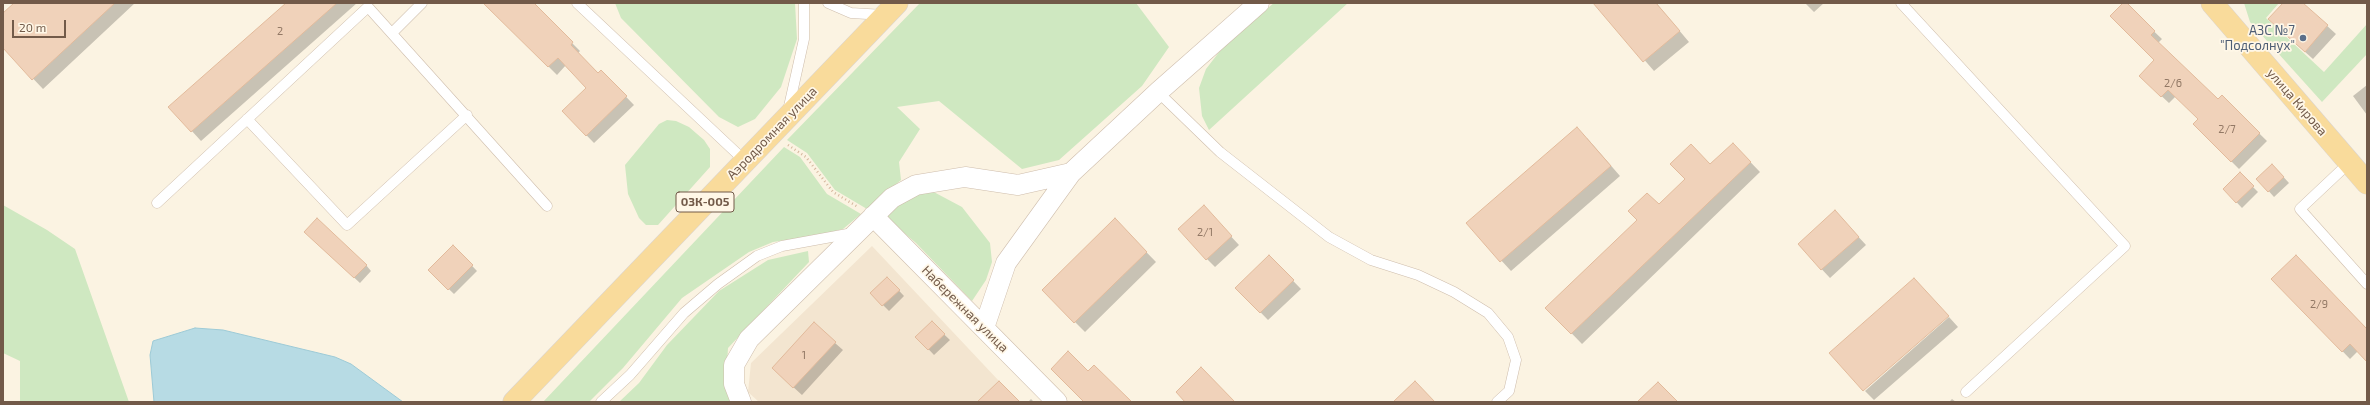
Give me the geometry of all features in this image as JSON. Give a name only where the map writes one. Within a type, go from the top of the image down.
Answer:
[{"type":"main road","name":"улица Кирова","points":[[2212,3],[2367,182]]},
{"type":"main road","name":"Аэродромная улица","points":[[514,402],[891,9]]},
{"type":"street","points":[[984,328],[1006,263],[1071,173],[1158,92],[1259,3]]},
{"type":"street","points":[[741,402],[734,384],[734,365],[749,339],[892,198],[916,185],[965,177],[1018,185],[1071,173]]},
{"type":"street","name":"Набережная улица","points":[[873,216],[1057,402]]},
{"type":"lane","points":[[393,32],[422,3]]},
{"type":"lane","points":[[577,3],[745,161]]},
{"type":"lane","points":[[787,117],[804,39],[804,3]]},
{"type":"lane","points":[[828,3],[851,12],[891,9]]},
{"type":"lane","points":[[1901,3],[2125,246],[1966,392]]},
{"type":"lane","points":[[157,203],[368,7],[393,32],[547,206]]},
{"type":"lane","points":[[1158,92],[1220,152],[1329,237],[1371,260],[1418,275],[1454,292],[1488,313],[1508,337],[1516,360],[1509,391],[1498,402]]},
{"type":"lane","points":[[247,119],[346,225],[467,115]]},
{"type":"lane","points":[[2350,162],[2300,209],[2367,284]]},
{"type":"lane","points":[[601,402],[630,375],[684,313],[718,284],[757,256],[782,246],[856,232]]},
{"type":"path","points":[[771,134],[806,157],[833,192],[873,216]]},
{"type":"shaded area","points":[[872,246],[1020,402],[759,402],[748,392],[751,363]]},
{"type":"green space","points":[[615,3],[795,3],[797,39],[781,87],[755,119],[738,127],[719,117],[621,18]]},
{"type":"green space","points":[[920,3],[1136,3],[1169,47],[1142,86],[1059,160],[1022,169],[939,101],[897,107],[920,129],[899,162],[901,180],[867,209],[835,190],[807,153],[787,140]]},
{"type":"green space","points":[[1274,3],[1348,3],[1209,130],[1202,116],[1199,88],[1206,69],[1230,38]]},
{"type":"green space","points":[[2244,3],[2279,3],[2266,18],[2324,72],[2367,24],[2367,54],[2322,102],[2250,22]]},
{"type":"green space","points":[[667,120],[676,121],[689,127],[704,140],[710,149],[710,167],[658,225],[646,225],[639,218],[628,194],[625,165],[659,124]]},
{"type":"green space","points":[[784,147],[800,157],[827,194],[861,214],[843,229],[820,235],[773,242],[749,252],[682,298],[623,368],[589,402],[543,402]]},
{"type":"green space","points":[[930,190],[962,207],[990,243],[992,262],[986,280],[972,301],[916,243],[890,221],[883,211],[896,201]]},
{"type":"green space","points":[[3,205],[47,230],[75,249],[129,402],[20,401],[20,361],[3,353]]},
{"type":"green space","points":[[808,251],[809,262],[728,348],[726,381],[732,402],[619,402],[639,383],[667,345],[719,291],[768,260]]},
{"type":"water","points":[[195,328],[223,330],[335,357],[351,364],[403,402],[154,402],[150,355],[153,341]]},
{"type":"building","points":[[14,3],[115,3],[32,80],[3,48],[3,13]]},
{"type":"building","points":[[286,3],[337,3],[191,132],[168,107]]},
{"type":"building","points":[[483,3],[534,3],[573,42],[571,45],[598,73],[601,70],[627,96],[586,136],[562,111],[586,88],[558,58],[548,67]]},
{"type":"building","points":[[1593,3],[1656,3],[1680,31],[1643,62]]},
{"type":"building","points":[[2123,3],[2127,3],[2155,31],[2151,35],[2218,99],[2222,95],[2260,133],[2231,162],[2193,124],[2198,119],[2168,90],[2161,97],[2139,76],[2154,60],[2110,16]]},
{"type":"building","name":"АЗС №7 \"Подсолнух\"","points":[[2283,3],[2303,3],[2328,25],[2305,52],[2268,19]]},
{"type":"building","points":[[1577,127],[1611,166],[1500,262],[1466,223]]},
{"type":"building","points":[[1733,143],[1751,162],[1571,334],[1545,308],[1637,220],[1628,211],[1647,193],[1659,204],[1685,179],[1670,164],[1691,144],[1710,164]]},
{"type":"building","points":[[2272,164],[2284,177],[2268,192],[2256,179]]},
{"type":"building","points":[[2240,172],[2254,186],[2236,203],[2223,189]]},
{"type":"building","points":[[1204,205],[1232,236],[1206,260],[1178,229]]},
{"type":"building","points":[[1835,210],[1859,237],[1821,270],[1798,244]]},
{"type":"building","points":[[317,218],[367,265],[354,278],[304,232]]},
{"type":"building","points":[[1115,218],[1147,252],[1074,323],[1042,290]]},
{"type":"building","points":[[453,245],[473,265],[448,290],[428,270]]},
{"type":"building","points":[[1269,255],[1294,280],[1260,313],[1235,288]]},
{"type":"building","points":[[2296,255],[2367,329],[2367,362],[2350,344],[2342,352],[2271,279]]},
{"type":"building","points":[[887,277],[900,290],[882,306],[870,293]]},
{"type":"building","points":[[1914,278],[1949,316],[1863,391],[1829,353]]},
{"type":"building","points":[[932,321],[945,334],[928,350],[915,337]]},
{"type":"building","points":[[814,322],[836,342],[793,388],[772,368]]},
{"type":"building","points":[[1068,351],[1088,371],[1094,365],[1132,402],[1084,402],[1051,369]]},
{"type":"building","points":[[1201,367],[1235,402],[1185,402],[1176,392]]},
{"type":"building","points":[[999,381],[1020,402],[977,402]]},
{"type":"building","points":[[1415,381],[1435,402],[1393,402]]},
{"type":"building","points":[[1658,382],[1678,402],[1637,402]]},
{"type":"place","name":"АЗС №7 \"Подсолнух\"","points":[[2303,38]]}]
